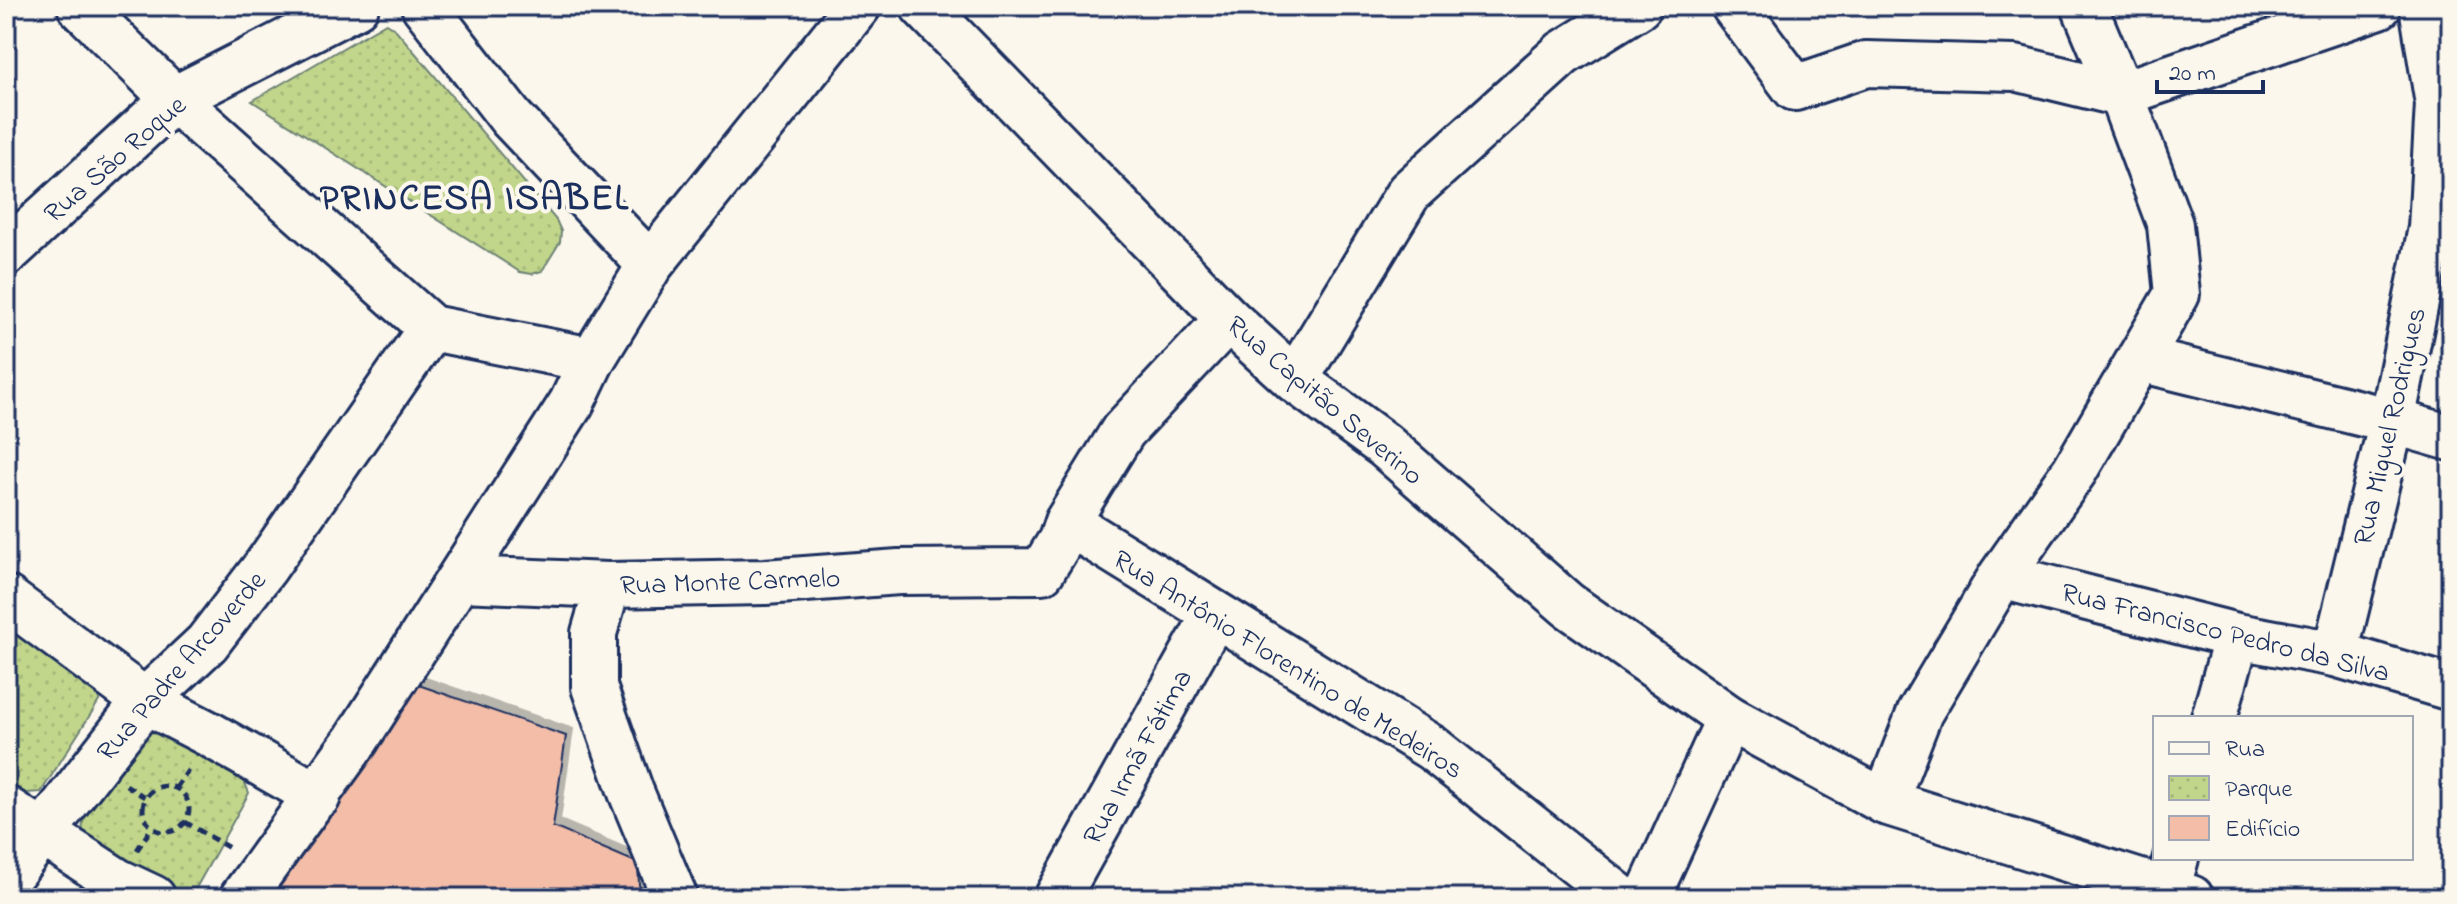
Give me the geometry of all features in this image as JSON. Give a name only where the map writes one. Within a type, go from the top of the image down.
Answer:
[{"type":"street","points":[[80,6],[174,99],[431,328],[592,360]]},
{"type":"street","name":"Rua São Roque","points":[[6,253],[174,99],[356,6]]},
{"type":"street","points":[[424,6],[511,118],[650,265]]},
{"type":"street","points":[[253,883],[318,796],[461,579],[572,402],[592,360],[650,265],[858,6]]},
{"type":"street","name":"Rua Capitão Severino","points":[[923,6],[1228,319],[1295,380],[1384,445],[1568,605],[1729,718],[1885,802],[2178,882]]},
{"type":"street","points":[[1295,380],[1409,192],[1563,53],[1639,6]]},
{"type":"street","points":[[1734,6],[1795,88],[1866,64],[2015,68],[2121,94],[2379,6]]},
{"type":"street","points":[[1885,802],[1920,712],[2001,576],[2075,470],[2177,294],[2170,225],[2084,6]]},
{"type":"street","name":"Rua Miguel Rodrigues","points":[[2335,654],[2392,421],[2431,228],[2438,104],[2422,6]]},
{"type":"street","points":[[1067,522],[1123,431],[1228,319]]},
{"type":"street","name":"Rua Padre Arcoverde","points":[[6,880],[145,701],[207,643],[233,610],[431,328]]},
{"type":"street","points":[[2139,359],[2451,438]]},
{"type":"street","name":"Rua Monte Carmelo","points":[[461,579],[608,585],[765,582],[899,572],[1042,571],[1061,540],[1067,522]]},
{"type":"street","name":"Rua Antônio Florentino de Medeiros","points":[[1067,522],[1432,748],[1621,898]]},
{"type":"street","name":"Rua Francisco Pedro da Silva","points":[[2001,576],[2237,636],[2335,654],[2451,688]]},
{"type":"street","points":[[608,585],[594,633],[594,687],[631,792],[675,898]]},
{"type":"street","points":[[6,598],[145,701],[318,796]]},
{"type":"street","name":"Rua Irmã Fátima","points":[[1057,898],[1215,614]]},
{"type":"street","points":[[2215,716],[2237,636]]},
{"type":"street","points":[[1647,898],[1729,718]]},
{"type":"street","points":[[6,809],[117,881],[153,898]]},
{"type":"path","points":[[164,785],[176,788],[186,797],[189,809],[185,822],[175,830],[163,832],[152,827],[145,818],[143,808],[153,789],[164,785]]},
{"type":"path","points":[[185,822],[253,883]]},
{"type":"green space","points":[[386,23],[396,30],[556,220],[561,231],[560,242],[542,271],[532,274],[520,272],[252,101]]},
{"type":"green space","points":[[6,628],[98,683],[99,701],[41,792],[26,793],[6,781]]},
{"type":"green space","points":[[169,730],[241,773],[249,793],[196,888],[174,891],[82,841],[83,820],[151,732]]},
{"type":"building","points":[[410,682],[566,736],[553,827],[638,863],[639,885],[646,898],[269,898]]},
{"type":"district","name":"PRINCESA ISABEL","points":[[475,196]]}]
